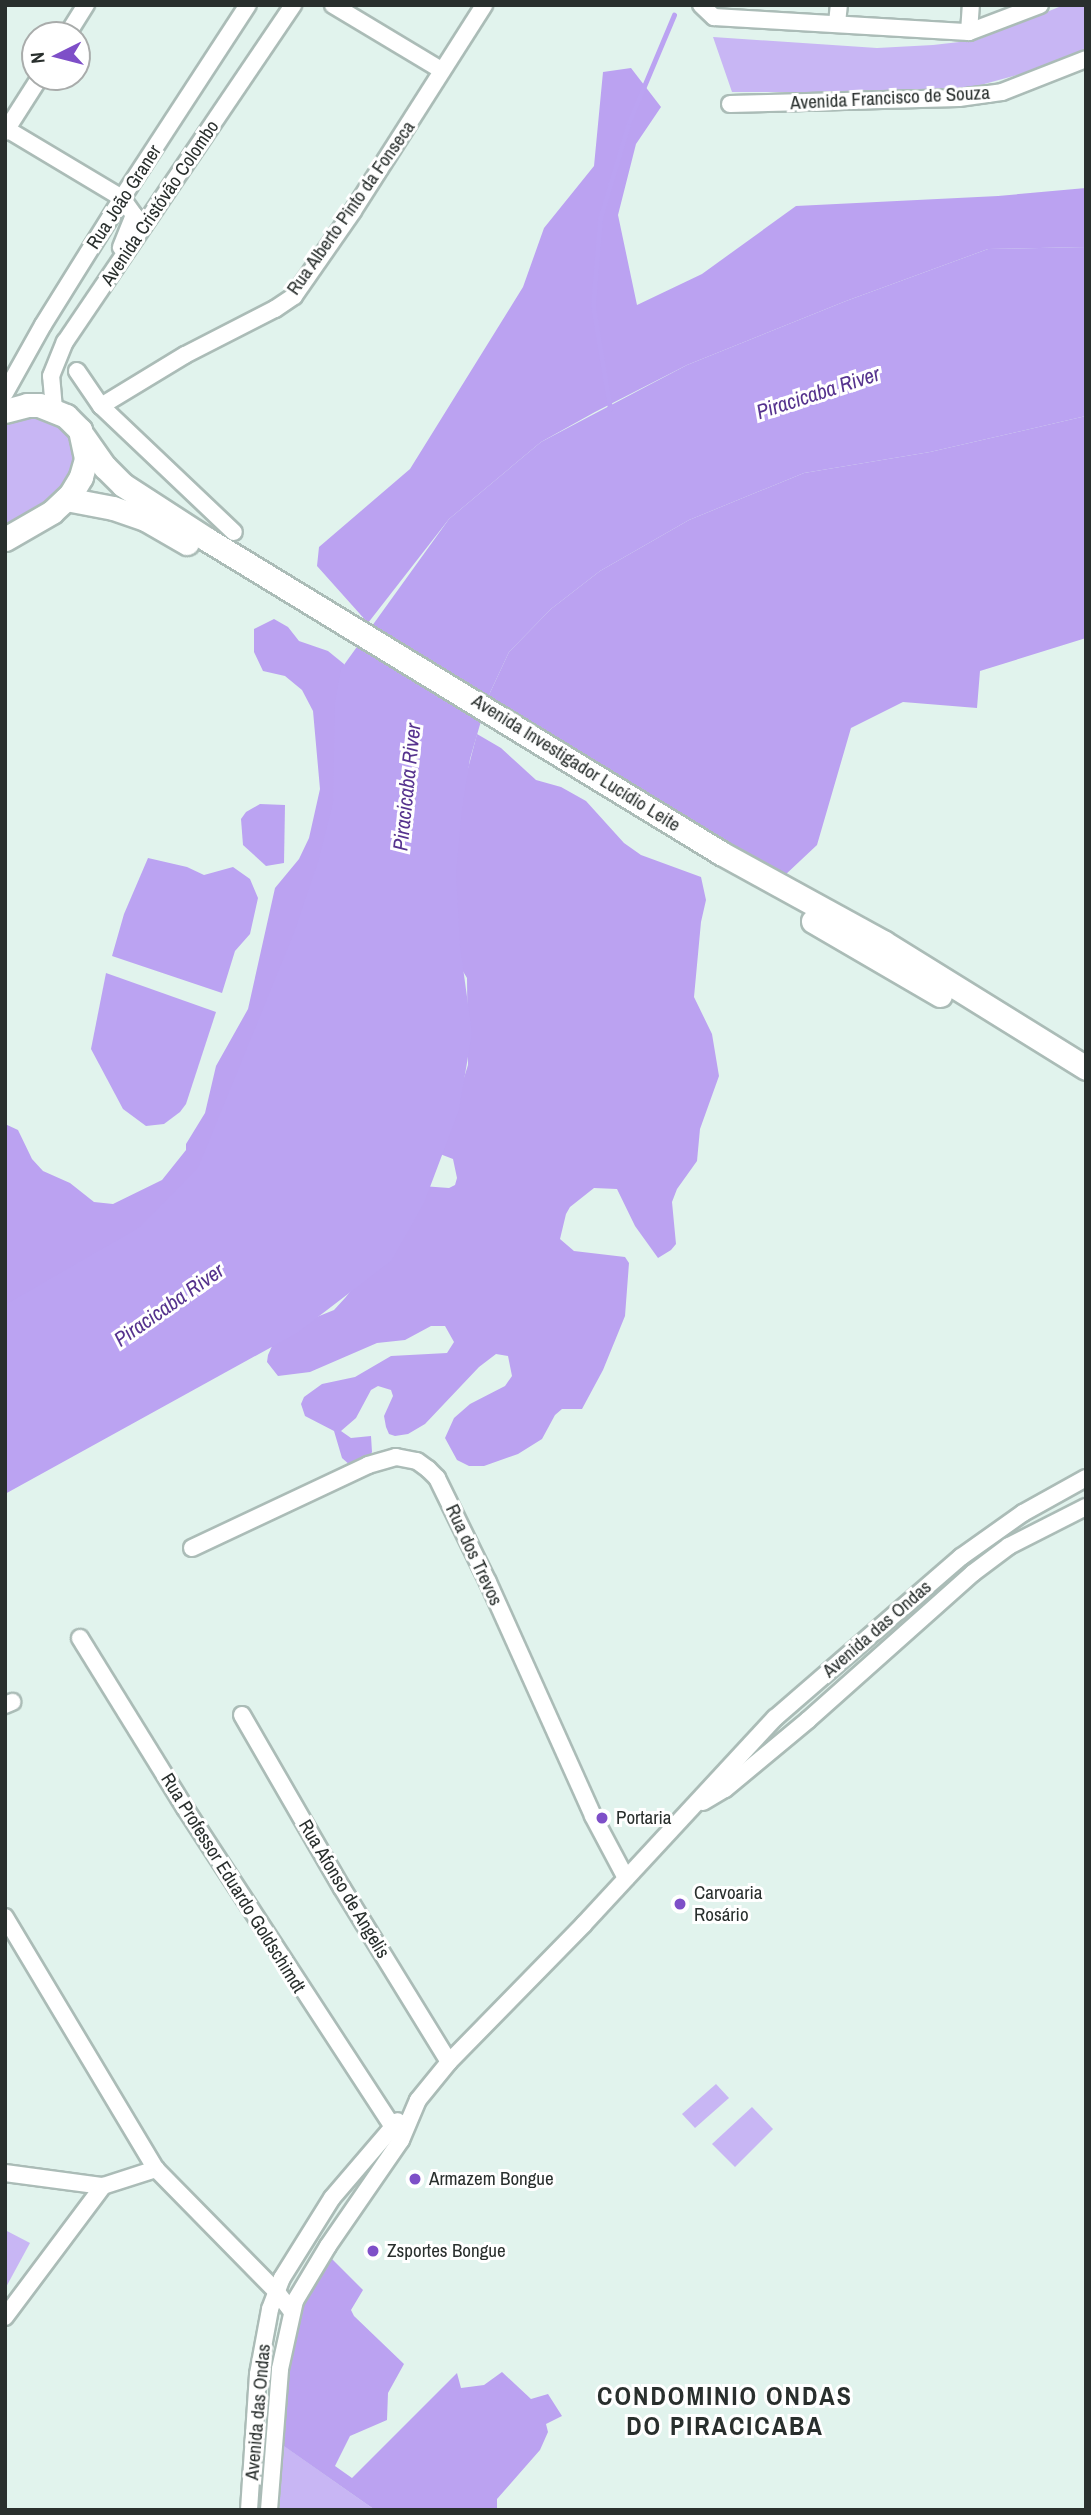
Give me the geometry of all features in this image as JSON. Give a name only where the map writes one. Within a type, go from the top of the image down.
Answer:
[{"type":"main road","points":[[5,411],[27,404],[54,409]]},
{"type":"main road","name":"Avenida Investigador Lucídio Leite","points":[[54,409],[66,416],[105,467],[123,485],[340,630]]},
{"type":"main road","points":[[5,539],[52,512],[76,487],[84,468],[83,436]]},
{"type":"main road","name":"Avenida Investigador Lucídio Leite","points":[[66,499],[113,508],[147,520],[721,853],[883,942],[1086,1068]]},
{"type":"main road","name":"Avenida Investigador Lucídio Leite","points":[[501,724],[708,860],[1086,1082]]},
{"type":"street","points":[[76,21],[86,5]]},
{"type":"street","name":"Rua João Graner","points":[[5,393],[43,325],[122,198],[248,5]]},
{"type":"street","name":"Avenida Cristóvão Colombo","points":[[54,409],[51,376],[55,360],[65,342],[293,5]]},
{"type":"street","points":[[334,5],[441,70]]},
{"type":"street","name":"Rua Alberto Pinto da Fonseca","points":[[101,406],[185,355],[275,309],[294,296],[353,211],[484,5]]},
{"type":"street","points":[[701,5],[714,17],[969,32],[1040,5]]},
{"type":"street","points":[[837,23],[839,5]]},
{"type":"street","points":[[969,32],[971,5]]},
{"type":"street","name":"Avenida Francisco de Souza","points":[[730,104],[959,98],[1002,92],[1086,59]]},
{"type":"street","points":[[31,91],[6,129],[122,198],[134,215],[113,273]]},
{"type":"street","points":[[77,371],[101,406],[234,532]]},
{"type":"street","name":"Rua dos Trevos","points":[[192,1548],[368,1465],[396,1457],[417,1461],[428,1469],[437,1478],[593,1816],[626,1878]]},
{"type":"street","name":"Avenida das Ondas","points":[[249,2510],[258,2374],[265,2332],[277,2292],[305,2239],[391,2126],[411,2111],[449,2062],[775,1718],[981,1543],[1023,1513],[1086,1479]]},
{"type":"street","points":[[1025,1537],[1029,1521],[1086,1486]]},
{"type":"street","name":"Avenida das Ondas","points":[[691,1807],[725,1789],[808,1720],[973,1573],[1025,1537],[1086,1507]]},
{"type":"street","name":"Rua Professor Eduardo Goldschimdt","points":[[80,1638],[192,1820],[391,2126]]},
{"type":"street","points":[[808,1720],[804,1703],[850,1654]]},
{"type":"street","name":"Rua Afonso de Angelis","points":[[242,1715],[342,1888],[449,2062]]},
{"type":"street","points":[[725,1789],[732,1773],[772,1732],[775,1718]]},
{"type":"street","points":[[5,1917],[156,2169],[277,2292],[292,2312]]},
{"type":"street","name":"Avenida das Ondas","points":[[270,2510],[280,2369],[292,2312],[312,2271],[401,2140],[411,2111]]},
{"type":"street","points":[[360,2166],[373,2179]]},
{"type":"street","points":[[5,2173],[103,2186],[156,2169]]},
{"type":"street","points":[[344,2185],[359,2201]]},
{"type":"street","points":[[5,2317],[103,2186]]},
{"type":"shaded area","points":[[1064,5],[1086,5],[1086,50],[1035,70],[955,92],[732,92],[713,37],[877,48],[933,45],[977,40]]},
{"type":"shaded area","points":[[631,68],[661,107],[636,144],[618,215],[637,305],[702,274],[796,206],[998,196],[1086,188],[1086,247],[988,249],[846,301],[687,365],[595,412],[541,442],[449,519],[368,623],[317,566],[319,547],[410,469],[523,287],[544,228],[594,166],[603,72]]},
{"type":"shaded area","points":[[23,415],[43,415],[69,431],[77,458],[60,494],[33,515],[5,526],[5,421]]},
{"type":"shaded area","points":[[1086,416],[1086,638],[980,671],[977,708],[903,702],[851,728],[817,845],[784,876],[488,697],[509,652],[551,609],[600,571],[689,520],[804,473],[930,452]]},
{"type":"shaded area","points":[[274,619],[288,627],[299,641],[328,651],[344,664],[349,773],[225,1174],[5,1331],[5,1124],[18,1130],[32,1159],[43,1171],[70,1183],[94,1202],[113,1204],[162,1180],[186,1150],[186,1144],[205,1113],[216,1066],[248,1009],[275,888],[299,859],[309,838],[320,789],[313,711],[302,690],[285,676],[263,671],[254,652],[254,629]]},
{"type":"shaded area","points":[[477,734],[501,748],[536,780],[561,787],[586,801],[624,843],[641,855],[701,877],[706,900],[701,922],[694,997],[712,1034],[719,1076],[700,1129],[697,1161],[677,1189],[672,1202],[676,1244],[671,1250],[658,1258],[635,1226],[617,1189],[594,1188],[570,1207],[566,1214],[560,1239],[574,1251],[625,1257],[629,1263],[625,1316],[603,1370],[582,1409],[562,1409],[555,1415],[542,1439],[518,1454],[484,1466],[469,1466],[457,1460],[445,1438],[454,1418],[470,1404],[505,1386],[512,1376],[508,1356],[496,1354],[479,1367],[425,1424],[408,1434],[395,1436],[389,1434],[386,1427],[384,1416],[393,1396],[391,1390],[378,1386],[371,1390],[356,1418],[341,1431],[351,1438],[371,1436],[372,1452],[369,1458],[351,1466],[342,1458],[334,1431],[305,1416],[301,1404],[304,1397],[322,1384],[355,1377],[391,1356],[447,1353],[454,1342],[445,1326],[431,1326],[405,1340],[377,1343],[310,1372],[278,1376],[267,1362],[268,1355],[273,1344],[302,1323],[334,1310],[345,1298],[367,1271],[422,1186],[449,1188],[455,1185],[457,1178],[453,1159],[440,1154],[468,1065],[467,978],[461,968],[445,857]]},
{"type":"shaded area","points":[[716,2084],[729,2098],[695,2128],[682,2114]]},
{"type":"shaded area","points":[[752,2107],[773,2129],[735,2167],[712,2144]]},
{"type":"shaded area","points":[[5,2230],[30,2243],[5,2289]]},
{"type":"shaded area","points":[[328,2255],[363,2290],[351,2310],[354,2316],[404,2364],[388,2393],[387,2420],[350,2436],[335,2466],[352,2478],[457,2373],[461,2388],[484,2385],[502,2372],[531,2399],[548,2394],[562,2416],[546,2424],[548,2432],[540,2450],[497,2499],[497,2510],[375,2510],[278,2442],[286,2371],[300,2305]]},
{"type":"shaded area","points":[[284,2446],[375,2510],[279,2510]]},
{"type":"water","name":"Piracicaba River","points":[[1086,247],[1086,416],[930,452],[804,473],[689,520],[600,571],[551,609],[509,652],[488,697],[470,759],[462,809],[456,873],[460,946],[472,1033],[459,1110],[424,1203],[391,1261],[297,1333],[5,1494],[5,1305],[140,1227],[198,1168],[294,933],[318,862],[333,803],[335,703],[341,669],[449,519],[541,442],[687,365],[846,301],[988,249]]},
{"type":"water","points":[[260,804],[285,805],[284,863],[266,866],[243,845],[241,819],[246,812]]},
{"type":"water","points":[[148,858],[187,867],[204,875],[233,867],[250,879],[258,898],[250,934],[235,951],[222,993],[112,956],[124,914]]},
{"type":"water","points":[[106,973],[216,1012],[186,1104],[164,1124],[146,1126],[123,1109],[91,1049]]},
{"type":"waterway","points":[[610,409],[593,306],[600,219],[629,122],[674,15]]},
{"type":"place","name":"Portaria","points":[[602,1818]]},
{"type":"place","name":"Carvoaria Rosário","points":[[680,1904]]},
{"type":"place","name":"Armazem Bongue","points":[[415,2179]]},
{"type":"place","name":"Zsportes Bongue","points":[[373,2251]]},
{"type":"district","name":"CONDOMINIO ONDAS DO PIRACICABA","points":[[725,2411]]}]
